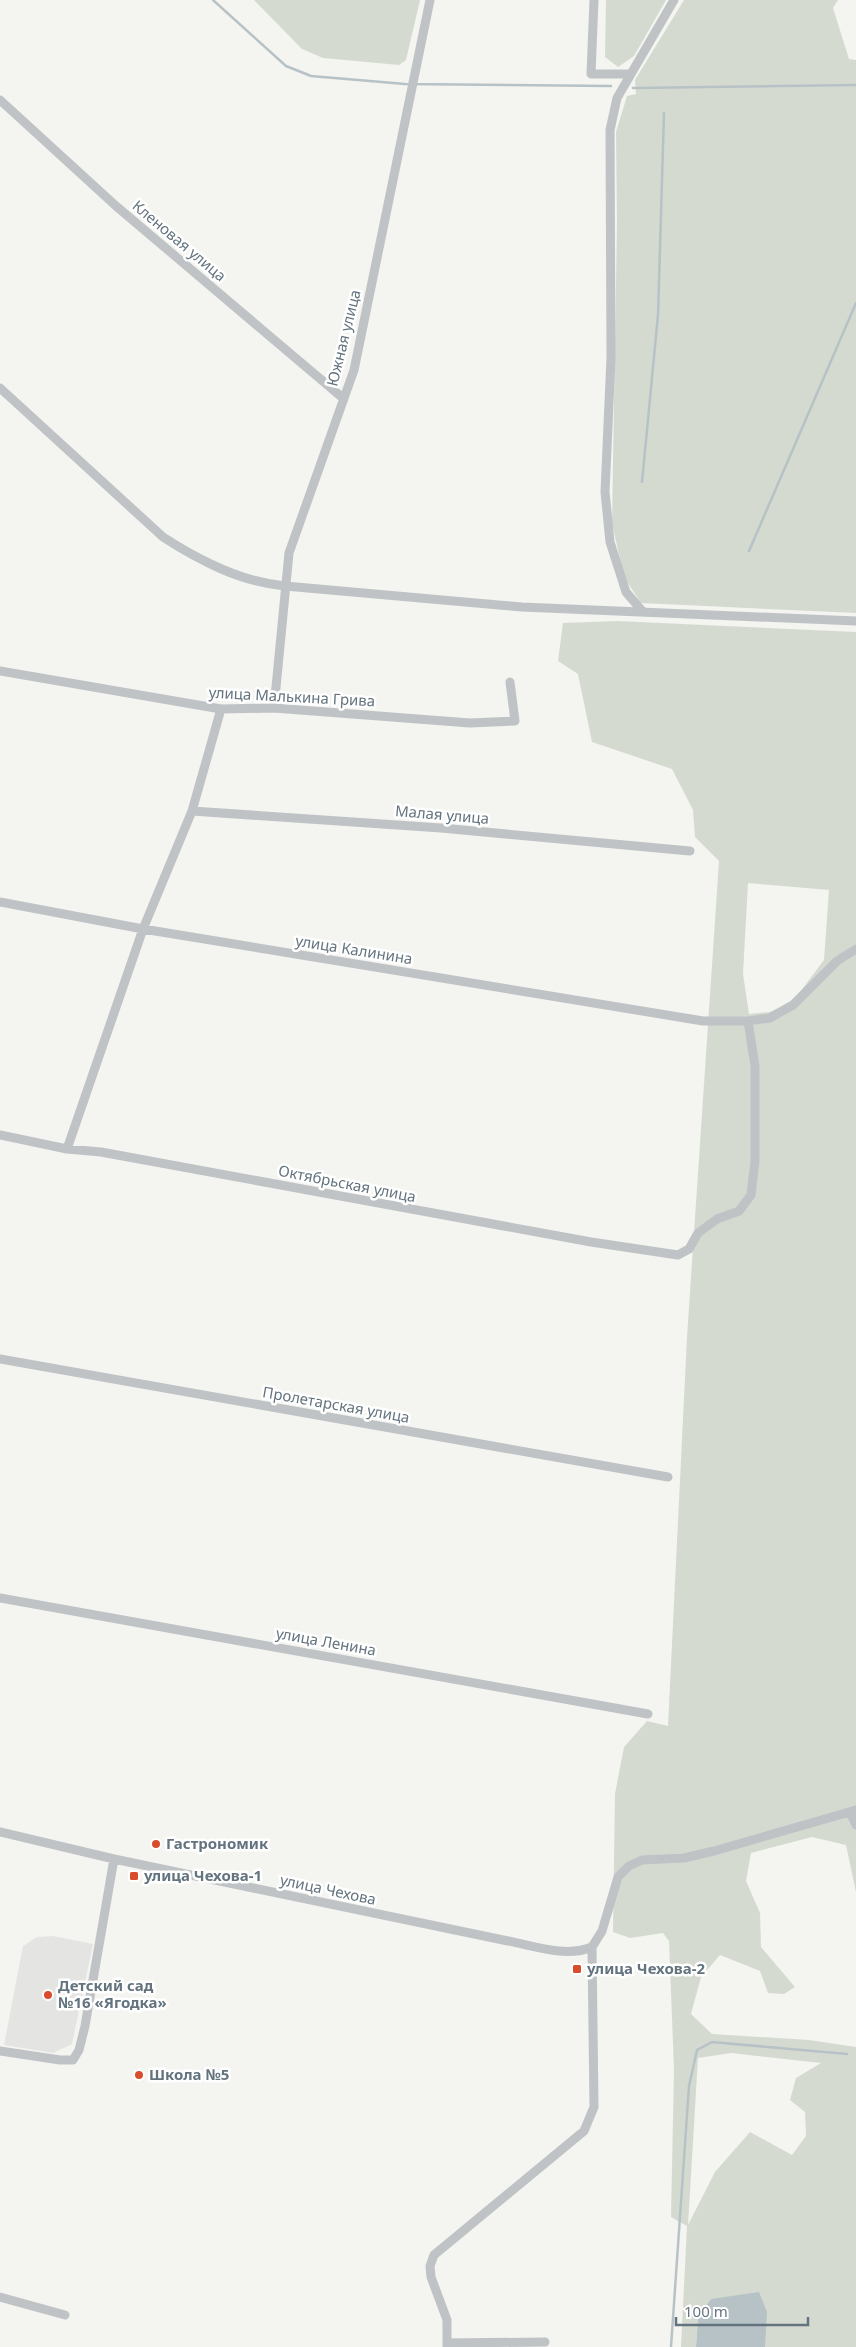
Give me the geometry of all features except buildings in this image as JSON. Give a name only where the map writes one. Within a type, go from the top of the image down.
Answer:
[{"type":"street","name":"Южная улица","points":[[274,708],[289,553],[354,370],[430,0]]},
{"type":"street","points":[[594,0],[592,74],[629,74]]},
{"type":"street","points":[[643,612],[626,592],[610,542],[604,492],[610,358],[610,130],[617,98],[629,74],[674,0]]},
{"type":"street","name":"Кленовая улица","points":[[0,100],[116,206],[344,399]]},
{"type":"street","points":[[0,388],[163,537],[186,552],[230,573],[285,586],[522,607],[856,622]]},
{"type":"street","name":"улица Малькина Грива","points":[[0,671],[221,708],[274,708],[470,723],[515,721],[510,682]]},
{"type":"street","points":[[67,1149],[142,929],[192,811],[221,708]]},
{"type":"street","name":"Малая улица","points":[[192,811],[441,828],[690,851]]},
{"type":"street","name":"улица Калинина","points":[[0,902],[142,929],[704,1021],[748,1021],[770,1018],[793,1005],[837,961],[856,949]]},
{"type":"street","name":"Октябрьская улица","points":[[0,1135],[67,1149],[102,1152],[633,1249],[678,1254],[689,1249],[698,1233],[718,1219],[739,1211],[751,1195],[755,1161],[755,1066],[748,1021]]},
{"type":"street","name":"Пролетарская улица","points":[[0,1359],[668,1477]]},
{"type":"street","name":"улица Ленина","points":[[0,1598],[648,1714]]},
{"type":"street","points":[[545,2342],[447,2345],[447,2320],[430,2277],[430,2266],[434,2255],[584,2131],[594,2107],[592,1947],[602,1932],[618,1877],[629,1866],[642,1860],[684,1858],[853,1811],[856,1825]]},
{"type":"street","name":"улица Чехова","points":[[0,1832],[114,1859],[516,1942],[568,1952],[582,1951],[592,1947]]},
{"type":"street","points":[[0,2051],[60,2060],[73,2060],[79,2050],[85,2026],[114,1859]]},
{"type":"street","points":[[0,2297],[65,2315]]},
{"type":"shaded area","points":[[254,0],[420,0],[406,60],[399,65],[323,58],[302,49]]},
{"type":"shaded area","points":[[606,0],[666,0],[634,56],[618,67],[605,57]]},
{"type":"shaded area","points":[[684,0],[838,0],[833,8],[849,59],[856,60],[856,613],[641,603],[624,577],[612,523],[617,224],[616,132],[627,96],[636,94],[635,80]]},
{"type":"shaded area","points":[[617,621],[856,632],[856,1892],[846,1845],[812,1837],[751,1853],[746,1881],[760,1913],[761,1947],[795,1987],[784,1994],[768,1993],[760,1971],[720,1955],[701,1977],[691,2014],[712,2034],[809,2040],[856,2047],[856,2347],[765,2347],[698,2318],[696,2347],[681,2347],[687,2226],[671,2217],[674,2069],[669,1941],[663,1933],[630,1938],[613,1932],[615,1794],[624,1747],[647,1721],[668,1726],[687,1337],[719,861],[695,837],[693,810],[672,769],[592,742],[578,674],[558,661],[563,623]],"holes":[[[748,883],[829,890],[824,960],[794,1000],[770,1012],[749,1014],[743,974]],[[731,2053],[821,2063],[796,2078],[790,2100],[805,2112],[806,2136],[792,2155],[750,2132],[715,2172],[688,2225],[698,2058]]]},
{"type":"shaded area","name":"Детский сад №16 «Ягодка»","points":[[53,1936],[93,1944],[72,2044],[53,2053],[4,2045],[23,1946],[37,1937]]},
{"type":"shaded area","points":[[759,2292],[767,2312],[765,2347],[696,2347],[698,2318],[711,2299]]},
{"type":"waterway","points":[[213,0],[286,66],[311,76],[405,84],[611,86]]},
{"type":"waterway","points":[[633,88],[856,85]]},
{"type":"waterway","points":[[642,482],[658,315],[664,113]]},
{"type":"waterway","points":[[749,551],[856,303]]},
{"type":"waterway","points":[[671,2347],[689,2086],[697,2050],[712,2042],[847,2054]]},
{"type":"place","name":"Гастрономик","points":[[156,1844]]},
{"type":"place","name":"улица Чехова-1","points":[[134,1876]]},
{"type":"place","name":"улица Чехова-2","points":[[577,1969]]},
{"type":"place","name":"Детский сад №16 «Ягодка»","points":[[48,1995]]},
{"type":"place","name":"Школа №5","points":[[139,2075]]}]
